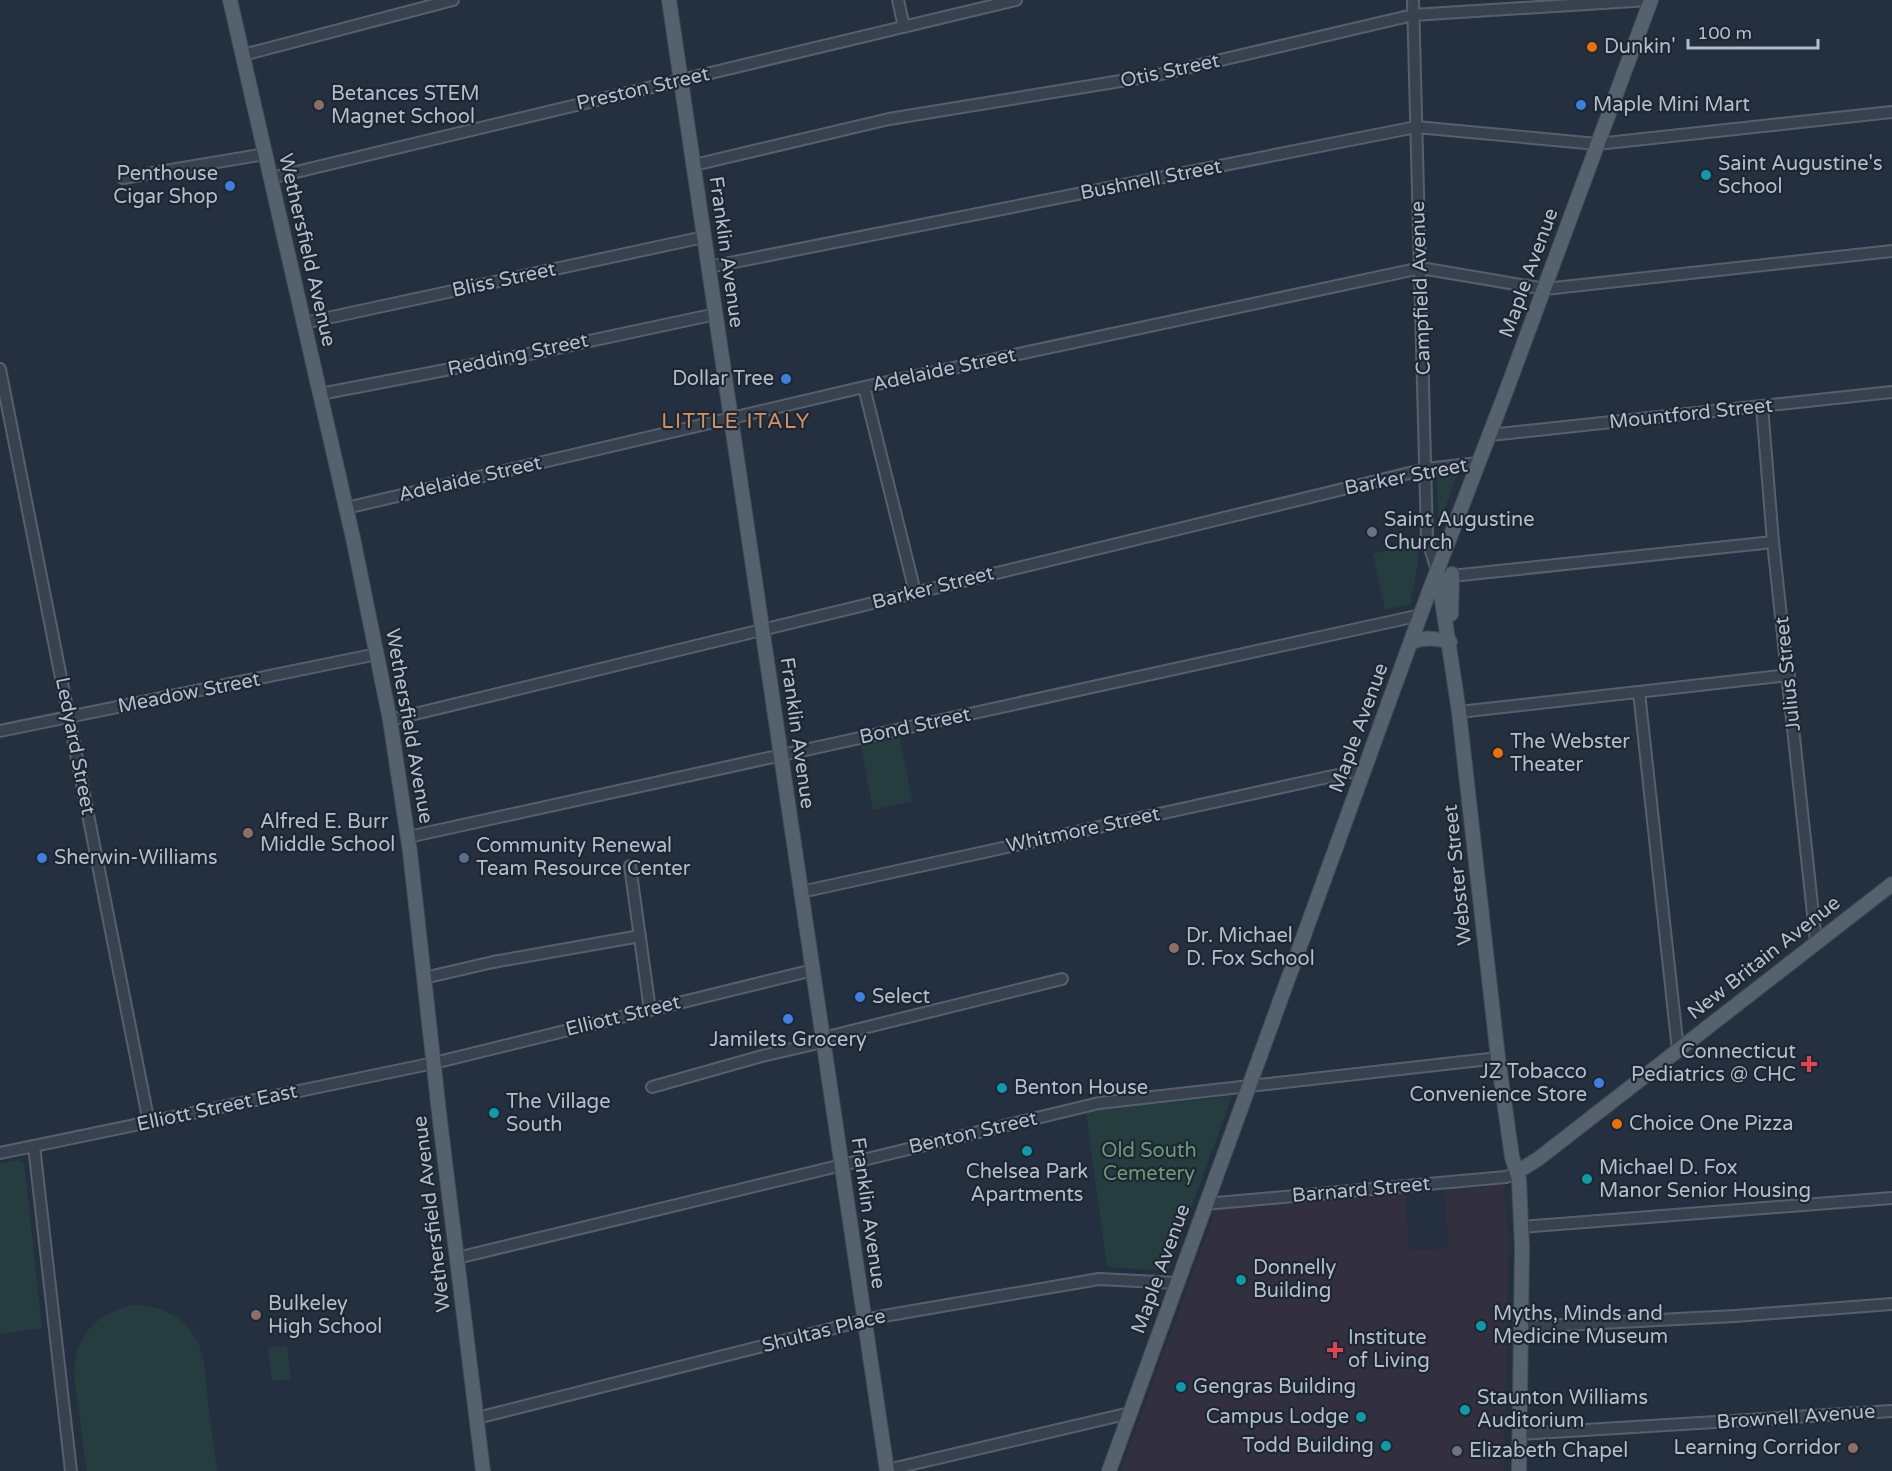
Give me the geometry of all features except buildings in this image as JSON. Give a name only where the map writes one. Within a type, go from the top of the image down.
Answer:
[{"type":"main road","name":"Wethersfield Avenue","points":[[230,0],[346,508],[390,720],[408,837],[483,1471]]},
{"type":"main road","name":"Franklin Avenue","points":[[669,0],[887,1471]]},
{"type":"main road","name":"Maple Avenue","points":[[1109,1471],[1411,642],[1545,289],[1650,0]]},
{"type":"main road","name":"Webster Street","points":[[1437,574],[1459,712],[1498,1058],[1512,1157],[1517,1172],[1522,1227],[1519,1471]]},
{"type":"main road","points":[[1446,624],[1452,609],[1452,574]]},
{"type":"main road","points":[[1411,642],[1423,638],[1449,642]]},
{"type":"main road","name":"New Britain Avenue","points":[[1517,1172],[1538,1159],[1892,884]]},
{"type":"street","points":[[243,55],[453,0]]},
{"type":"street","points":[[898,0],[904,27]]},
{"type":"street","name":"Preston Street","points":[[271,178],[1016,0]]},
{"type":"street","name":"Campfield Avenue","points":[[1413,0],[1427,538],[1437,574]]},
{"type":"street","name":"Otis Street","points":[[694,165],[889,119],[1157,75],[1413,15],[1650,0]]},
{"type":"street","name":"Bushnell Street","points":[[709,267],[1416,127],[1597,144],[1892,112]]},
{"type":"street","points":[[123,178],[265,154]]},
{"type":"street","name":"Bliss Street","points":[[304,324],[704,237]]},
{"type":"street","name":"Adelaide Street","points":[[346,508],[864,387],[1421,268],[1545,289],[1892,251]]},
{"type":"street","name":"Redding Street","points":[[320,394],[524,355],[716,314]]},
{"type":"street","name":"Ledyard Street","points":[[0,369],[149,1123]]},
{"type":"street","points":[[864,387],[915,592]]},
{"type":"street","name":"Mountford Street","points":[[1490,435],[1892,392]]},
{"type":"street","name":"Julius Street","points":[[1762,406],[1773,542],[1816,942]]},
{"type":"street","name":"Barker Street","points":[[390,720],[1426,469],[1478,463]]},
{"type":"street","points":[[1437,574],[1773,542]]},
{"type":"street","name":"Bond Street","points":[[408,837],[1421,615]]},
{"type":"street","name":"Meadow Street","points":[[0,730],[378,654]]},
{"type":"street","points":[[1459,712],[1789,675]]},
{"type":"street","points":[[1639,692],[1678,1050]]},
{"type":"street","name":"Whitmore Street","points":[[801,892],[1365,769]]},
{"type":"street","points":[[630,866],[650,1010]]},
{"type":"street","points":[[424,978],[493,962],[640,936]]},
{"type":"street","name":"Elliott Street","points":[[434,1063],[813,970]]},
{"type":"street","points":[[652,1087],[823,1040],[1062,980]]},
{"type":"street","name":"Benton Street","points":[[457,1258],[1099,1103],[1498,1058]]},
{"type":"street","name":"Elliott Street East","points":[[0,1153],[434,1063]]},
{"type":"street","points":[[34,1146],[71,1471]]},
{"type":"street","name":"Barnard Street","points":[[1205,1204],[1506,1177],[1517,1172]]},
{"type":"street","points":[[1522,1227],[1892,1198]]},
{"type":"street","name":"Shultas Place","points":[[477,1418],[864,1320],[1099,1279],[1177,1282]]},
{"type":"street","points":[[1522,1327],[1735,1316],[1892,1304]]},
{"type":"street","name":"Brownell Avenue","points":[[1520,1434],[1892,1411]]},
{"type":"street","points":[[887,1471],[1130,1413]]},
{"type":"shaded area","name":"Institute of Living","points":[[1503,1185],[1509,1235],[1504,1471],[1121,1471],[1216,1210],[1405,1193],[1409,1251],[1449,1248],[1444,1190]]},
{"type":"green space","points":[[1459,470],[1440,519],[1438,518],[1437,475]]},
{"type":"green space","points":[[1418,543],[1418,564],[1410,604],[1385,610],[1373,554]]},
{"type":"green space","points":[[900,738],[912,801],[873,810],[861,746]]},
{"type":"green space","name":"Old South Cemetery","points":[[1232,1096],[1168,1271],[1107,1267],[1086,1113]]},
{"type":"green space","points":[[19,1160],[24,1163],[42,1328],[0,1334],[0,1164]]},
{"type":"green space","points":[[133,1305],[155,1308],[175,1316],[197,1340],[204,1363],[217,1471],[87,1471],[75,1381],[77,1352],[87,1332],[94,1324],[112,1312]]},
{"type":"green space","points":[[287,1346],[291,1379],[272,1381],[268,1348]]},
{"type":"place","name":"Dunkin'","points":[[1592,47]]},
{"type":"place","name":"Betances STEM Magnet School","points":[[319,105]]},
{"type":"place","name":"Maple Mini Mart","points":[[1581,105]]},
{"type":"place","name":"Saint Augustine's School","points":[[1706,175]]},
{"type":"place","name":"Penthouse Cigar Shop","points":[[230,186]]},
{"type":"place","name":"Dollar Tree","points":[[786,379]]},
{"type":"place","name":"Saint Augustine Church","points":[[1372,532]]},
{"type":"place","name":"The Webster Theater","points":[[1498,753]]},
{"type":"place","name":"Alfred E. Burr Middle School","points":[[248,833]]},
{"type":"place","name":"Sherwin-Williams","points":[[42,858]]},
{"type":"place","name":"Community Renewal Team Resource Center","points":[[464,858]]},
{"type":"place","name":"Dr. Michael D. Fox School","points":[[1174,948]]},
{"type":"place","name":"Select","points":[[860,997]]},
{"type":"place","name":"Jamilets Grocery","points":[[788,1019]]},
{"type":"place","name":"Connecticut Pediatrics @ CHC","points":[[1809,1064]]},
{"type":"place","name":"JZ Tobacco Convenience Store","points":[[1599,1083]]},
{"type":"place","name":"Benton House","points":[[1002,1088]]},
{"type":"place","name":"The Village South","points":[[494,1113]]},
{"type":"place","name":"Choice One Pizza","points":[[1617,1124]]},
{"type":"place","name":"Chelsea Park Apartments","points":[[1027,1151]]},
{"type":"place","name":"Michael D. Fox Manor Senior Housing","points":[[1587,1179]]},
{"type":"place","name":"Donnelly Building","points":[[1241,1280]]},
{"type":"place","name":"Bulkeley High School","points":[[256,1315]]},
{"type":"place","name":"Myths, Minds and Medicine Museum","points":[[1481,1326]]},
{"type":"place","name":"Institute of Living","points":[[1335,1350]]},
{"type":"place","name":"Gengras Building","points":[[1181,1387]]},
{"type":"place","name":"Staunton Williams Auditorium","points":[[1465,1410]]},
{"type":"place","name":"Campus Lodge","points":[[1361,1417]]},
{"type":"place","name":"Todd Building","points":[[1386,1446]]},
{"type":"place","name":"Learning Corridor","points":[[1853,1448]]},
{"type":"place","name":"Elizabeth Chapel","points":[[1457,1451]]},
{"type":"district","name":"LITTLE ITALY","points":[[736,421]]}]
